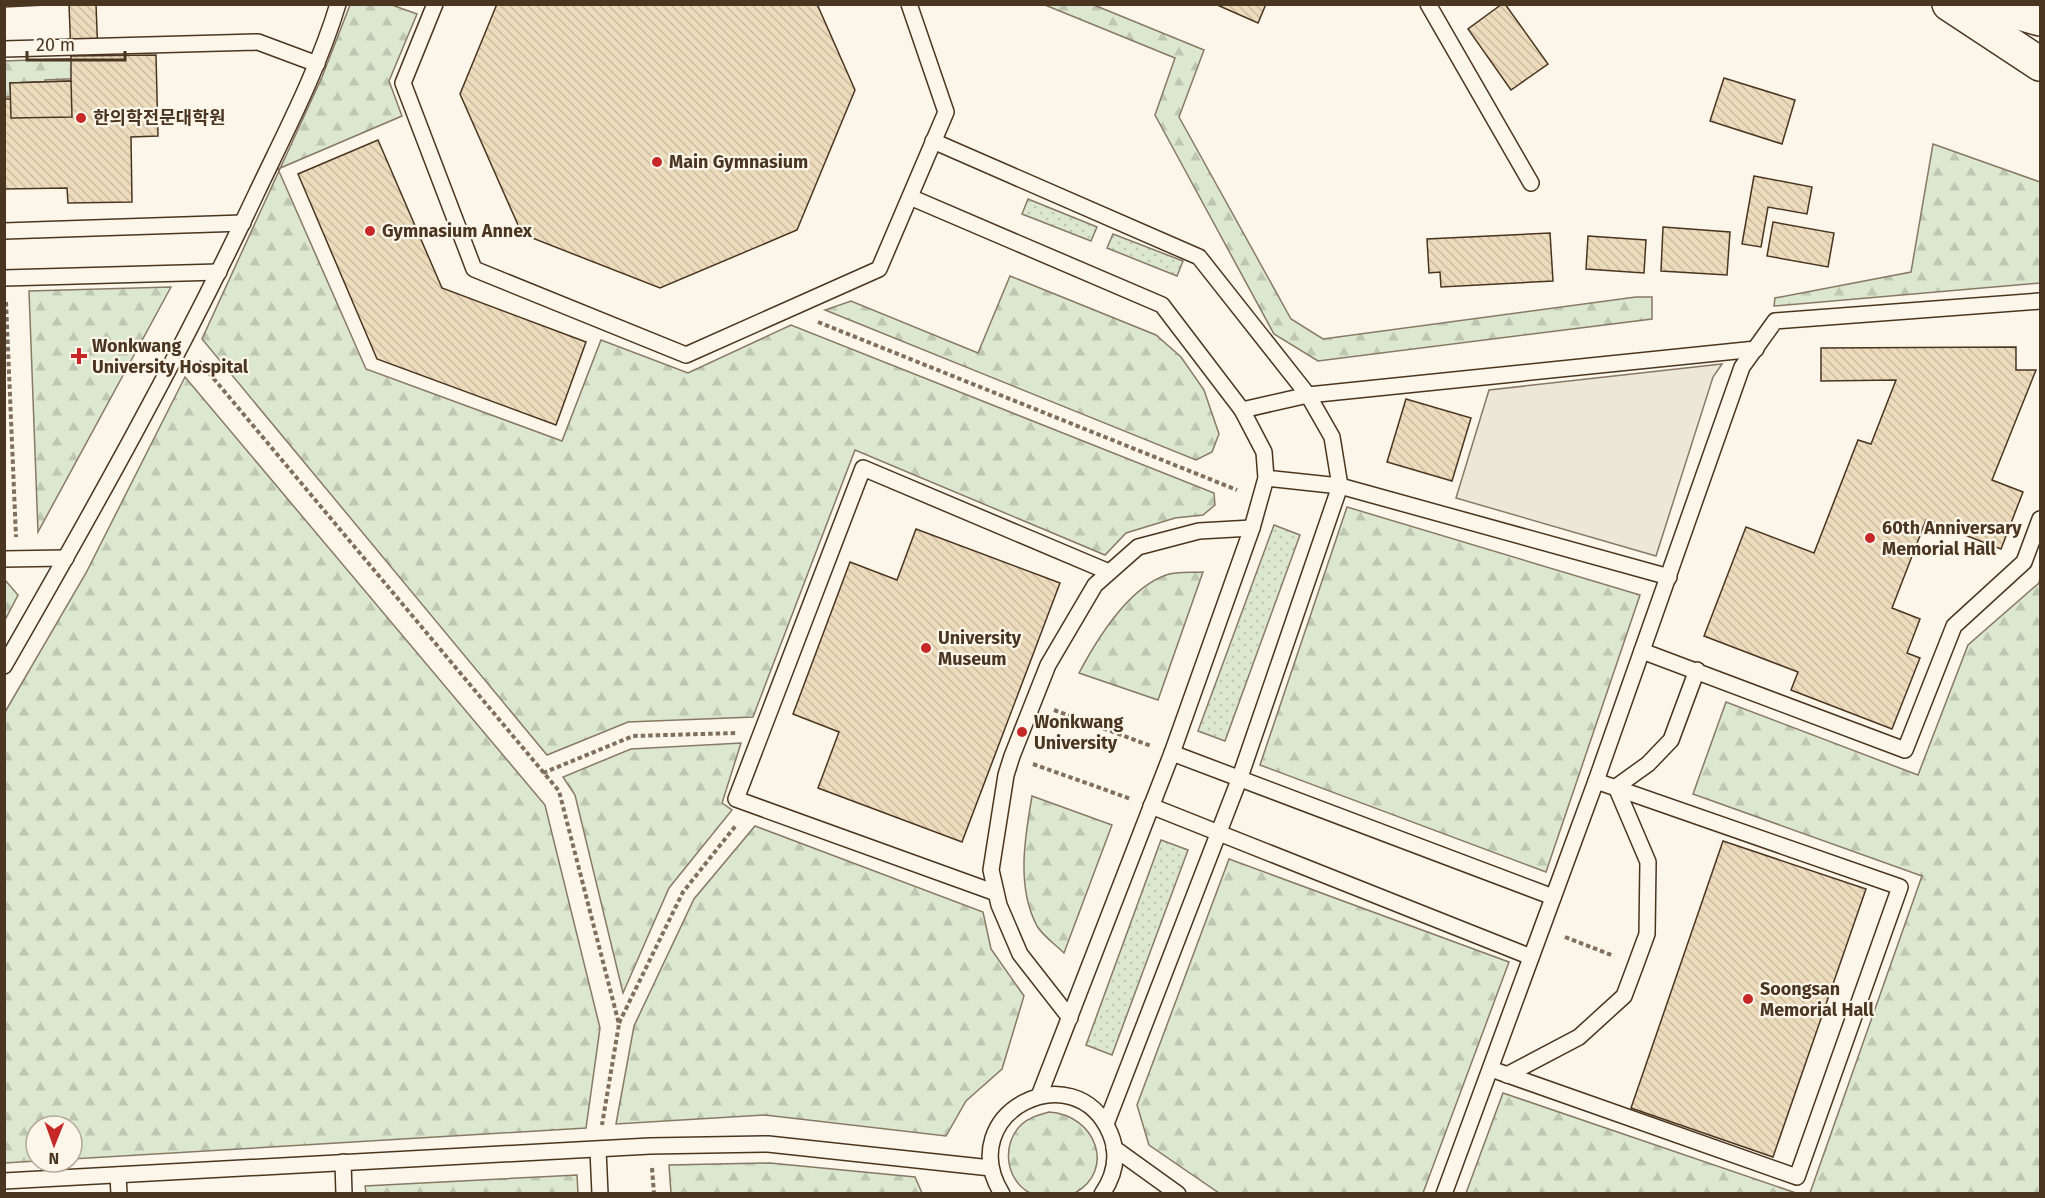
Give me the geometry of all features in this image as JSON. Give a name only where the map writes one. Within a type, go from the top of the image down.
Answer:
[{"type":"main road","points":[[1949,4],[2040,64]]},
{"type":"main road","points":[[1988,4],[2040,18]]},
{"type":"lane","points":[[4,666],[9,652],[66,558],[219,272],[317,64],[338,4]]},
{"type":"lane","points":[[433,5],[403,83],[474,269],[686,355],[879,269],[946,112],[909,4]]},
{"type":"lane","points":[[1428,4],[1531,183]]},
{"type":"lane","points":[[4,49],[258,42],[317,64]]},
{"type":"lane","points":[[933,141],[1199,257],[1308,395],[1332,437],[1340,486],[1239,780],[1106,1124]]},
{"type":"lane","points":[[910,197],[1162,305],[1242,410],[1264,452],[1266,478],[1252,528],[1172,753],[1039,1096]]},
{"type":"lane","points":[[4,231],[243,223]]},
{"type":"lane","points":[[5,278],[219,272]]},
{"type":"lane","points":[[1444,1194],[1596,781],[1742,367],[1776,321],[2040,301]]},
{"type":"lane","points":[[1242,410],[1308,395],[1756,349]]},
{"type":"lane","points":[[996,892],[736,799],[862,468],[1109,572]]},
{"type":"lane","points":[[1266,478],[1340,486],[1669,577]]},
{"type":"lane","points":[[1642,651],[1905,750],[1954,626],[2024,562],[2040,519]]},
{"type":"lane","points":[[1070,1018],[1020,954],[996,892],[991,870],[1005,775],[1012,756],[1047,665],[1095,585],[1138,547],[1199,531],[1252,528]]},
{"type":"lane","points":[[11,559],[66,558]]},
{"type":"lane","points":[[1616,788],[1648,764],[1671,740],[1697,670]]},
{"type":"lane","points":[[1172,753],[1553,897]]},
{"type":"lane","points":[[1491,1068],[1797,1177],[1900,887],[1596,781]]},
{"type":"lane","points":[[1508,1075],[1579,1037],[1624,996],[1647,934],[1648,862],[1616,788]]},
{"type":"lane","points":[[1151,806],[1531,957]]},
{"type":"lane","points":[[994,1191],[989,1158],[992,1137],[1002,1118],[1017,1105],[1039,1096],[1055,1094],[1080,1100],[1092,1108],[1106,1124],[1114,1148],[1115,1162],[1105,1192]]},
{"type":"lane","points":[[4,1181],[343,1162],[768,1144],[991,1168]]},
{"type":"lane","points":[[1114,1148],[1178,1194]]},
{"type":"lane","points":[[598,1150],[600,1194]]},
{"type":"lane","points":[[343,1162],[344,1194]]},
{"type":"lane","points":[[118,1175],[119,1194]]},
{"type":"path","points":[[5,278],[11,559]]},
{"type":"path","points":[[788,310],[1260,499]]},
{"type":"path","points":[[183,342],[559,791],[619,1024]]},
{"type":"path","points":[[1033,703],[1172,753]]},
{"type":"path","points":[[543,773],[633,736],[761,732]]},
{"type":"path","points":[[1012,756],[1151,806]]},
{"type":"path","points":[[598,1150],[619,1024],[682,892],[752,805]]},
{"type":"path","points":[[1542,928],[1636,964]]},
{"type":"green space","points":[[350,5],[392,5],[417,14],[389,81],[402,116],[280,168],[322,77]]},
{"type":"green space","points":[[1045,5],[1094,5],[1204,50],[1179,117],[1291,319],[1323,339],[1636,297],[1652,297],[1652,319],[1318,361],[1274,334],[1155,115],[1175,58]]},
{"type":"green space","points":[[89,58],[90,78],[45,80],[45,96],[5,97],[4,61]]},
{"type":"green space","points":[[1933,144],[2040,182],[2040,283],[1774,306],[1775,298],[1911,272]]},
{"type":"green space","points":[[279,171],[366,369],[562,441],[601,340],[688,373],[791,325],[1214,493],[1215,505],[1203,515],[1175,518],[1126,533],[1105,555],[855,450],[753,717],[628,722],[547,755],[202,339]]},
{"type":"green space","points":[[1028,199],[1097,227],[1091,241],[1022,214]]},
{"type":"green space","points":[[1113,234],[1183,261],[1177,276],[1107,248]]},
{"type":"green space","points":[[1010,276],[1156,335],[1181,357],[1204,390],[1219,434],[1212,452],[1196,460],[825,310],[851,301],[978,353]]},
{"type":"green space","points":[[171,287],[38,532],[29,291]]},
{"type":"green space","points":[[185,377],[545,805],[600,1028],[586,1128],[84,1158],[84,1114],[24,1114],[24,1162],[5,1163],[5,712],[86,573]]},
{"type":"green space","points":[[1347,507],[1640,595],[1546,872],[1260,765]]},
{"type":"green space","points":[[1274,525],[1300,535],[1225,741],[1198,731]]},
{"type":"green space","points":[[1203,572],[1158,700],[1079,673],[1104,631],[1138,591],[1166,575]]},
{"type":"green space","points":[[2040,578],[2040,1193],[1810,1193],[1922,876],[1693,794],[1726,702],[1918,775],[1968,645],[2039,583]]},
{"type":"green space","points":[[5,580],[18,595],[5,620]]},
{"type":"green space","points":[[741,743],[722,803],[732,810],[669,888],[623,993],[575,795],[563,777],[631,749]]},
{"type":"green space","points":[[1032,796],[1112,825],[1064,953],[1037,926],[1026,895],[1025,845]]},
{"type":"green space","points":[[755,826],[983,912],[991,949],[1024,996],[1002,1069],[966,1101],[946,1136],[765,1115],[616,1124],[634,1026],[694,899]]},
{"type":"green space","points":[[1161,840],[1188,850],[1112,1055],[1086,1045]]},
{"type":"green space","points":[[1229,859],[1509,962],[1423,1193],[1219,1193],[1149,1145],[1137,1105]]},
{"type":"green space","points":[[1503,1093],[1796,1193],[1466,1193]]},
{"type":"green space","points":[[1049,1112],[1065,1115],[1079,1123],[1089,1133],[1095,1145],[1097,1158],[1095,1171],[1088,1183],[1075,1193],[1030,1193],[1015,1179],[1011,1170],[1009,1151],[1015,1132],[1028,1120]]},
{"type":"green space","points":[[770,1163],[915,1177],[922,1193],[671,1193],[669,1165]]},
{"type":"green space","points":[[577,1175],[578,1193],[366,1193],[365,1186]]},
{"type":"shaded area","points":[[1722,364],[1713,377],[1656,556],[1456,498],[1489,390]]},
{"type":"building","points":[[4,4],[68,4],[4,7]]},
{"type":"building","points":[[69,4],[96,4],[98,56],[71,56]]},
{"type":"building","name":"Main Gymnasium","points":[[497,4],[817,4],[855,90],[797,230],[660,288],[522,234],[460,94]]},
{"type":"building","points":[[1215,4],[1266,4],[1258,23]]},
{"type":"building","points":[[1505,4],[1548,64],[1511,90],[1468,29]]},
{"type":"building","name":"한의학전문대학원","points":[[156,55],[158,136],[131,137],[132,202],[68,203],[67,188],[4,189],[4,99],[11,99],[10,83],[71,81],[71,56]]},
{"type":"building","points":[[1724,78],[1795,100],[1782,144],[1710,121]]},
{"type":"building","points":[[71,81],[72,117],[11,118],[10,83]]},
{"type":"building","name":"Gymnasium Annex","points":[[378,140],[442,288],[586,342],[556,425],[377,359],[298,174]]},
{"type":"building","points":[[1754,176],[1812,187],[1807,214],[1768,207],[1761,247],[1742,244]]},
{"type":"building","points":[[1773,222],[1834,233],[1828,267],[1767,256]]},
{"type":"building","points":[[1663,227],[1730,232],[1727,275],[1661,271]]},
{"type":"building","points":[[1550,233],[1553,281],[1441,287],[1440,272],[1429,273],[1427,239]]},
{"type":"building","points":[[1588,236],[1646,240],[1644,273],[1586,269]]},
{"type":"building","name":"60th Anniversary Memorial Hall","points":[[2016,347],[2016,370],[2036,370],[1992,480],[2023,492],[2001,549],[1926,520],[1892,608],[1920,619],[1907,653],[1920,658],[1892,729],[1791,690],[1798,672],[1704,636],[1746,527],[1814,553],[1858,440],[1871,444],[1896,380],[1821,381],[1821,348]]},
{"type":"building","points":[[1406,399],[1471,418],[1452,481],[1387,462]]},
{"type":"building","name":"University Museum","points":[[916,529],[1060,583],[962,842],[818,788],[839,732],[793,714],[850,562],[897,580]]},
{"type":"building","name":"Soongsan Memorial Hall","points":[[1723,841],[1866,889],[1773,1157],[1631,1108]]},
{"type":"place","name":"한의학전문대학원","points":[[81,118]]},
{"type":"place","name":"Main Gymnasium","points":[[657,162]]},
{"type":"place","name":"Gymnasium Annex","points":[[370,231]]},
{"type":"place","name":"Wonkwang University Hospital","points":[[79,356]]},
{"type":"place","name":"60th Anniversary Memorial Hall","points":[[1870,538]]},
{"type":"place","name":"University Museum","points":[[926,648]]},
{"type":"place","name":"Wonkwang University","points":[[1022,732]]},
{"type":"place","name":"Soongsan Memorial Hall","points":[[1748,999]]}]
